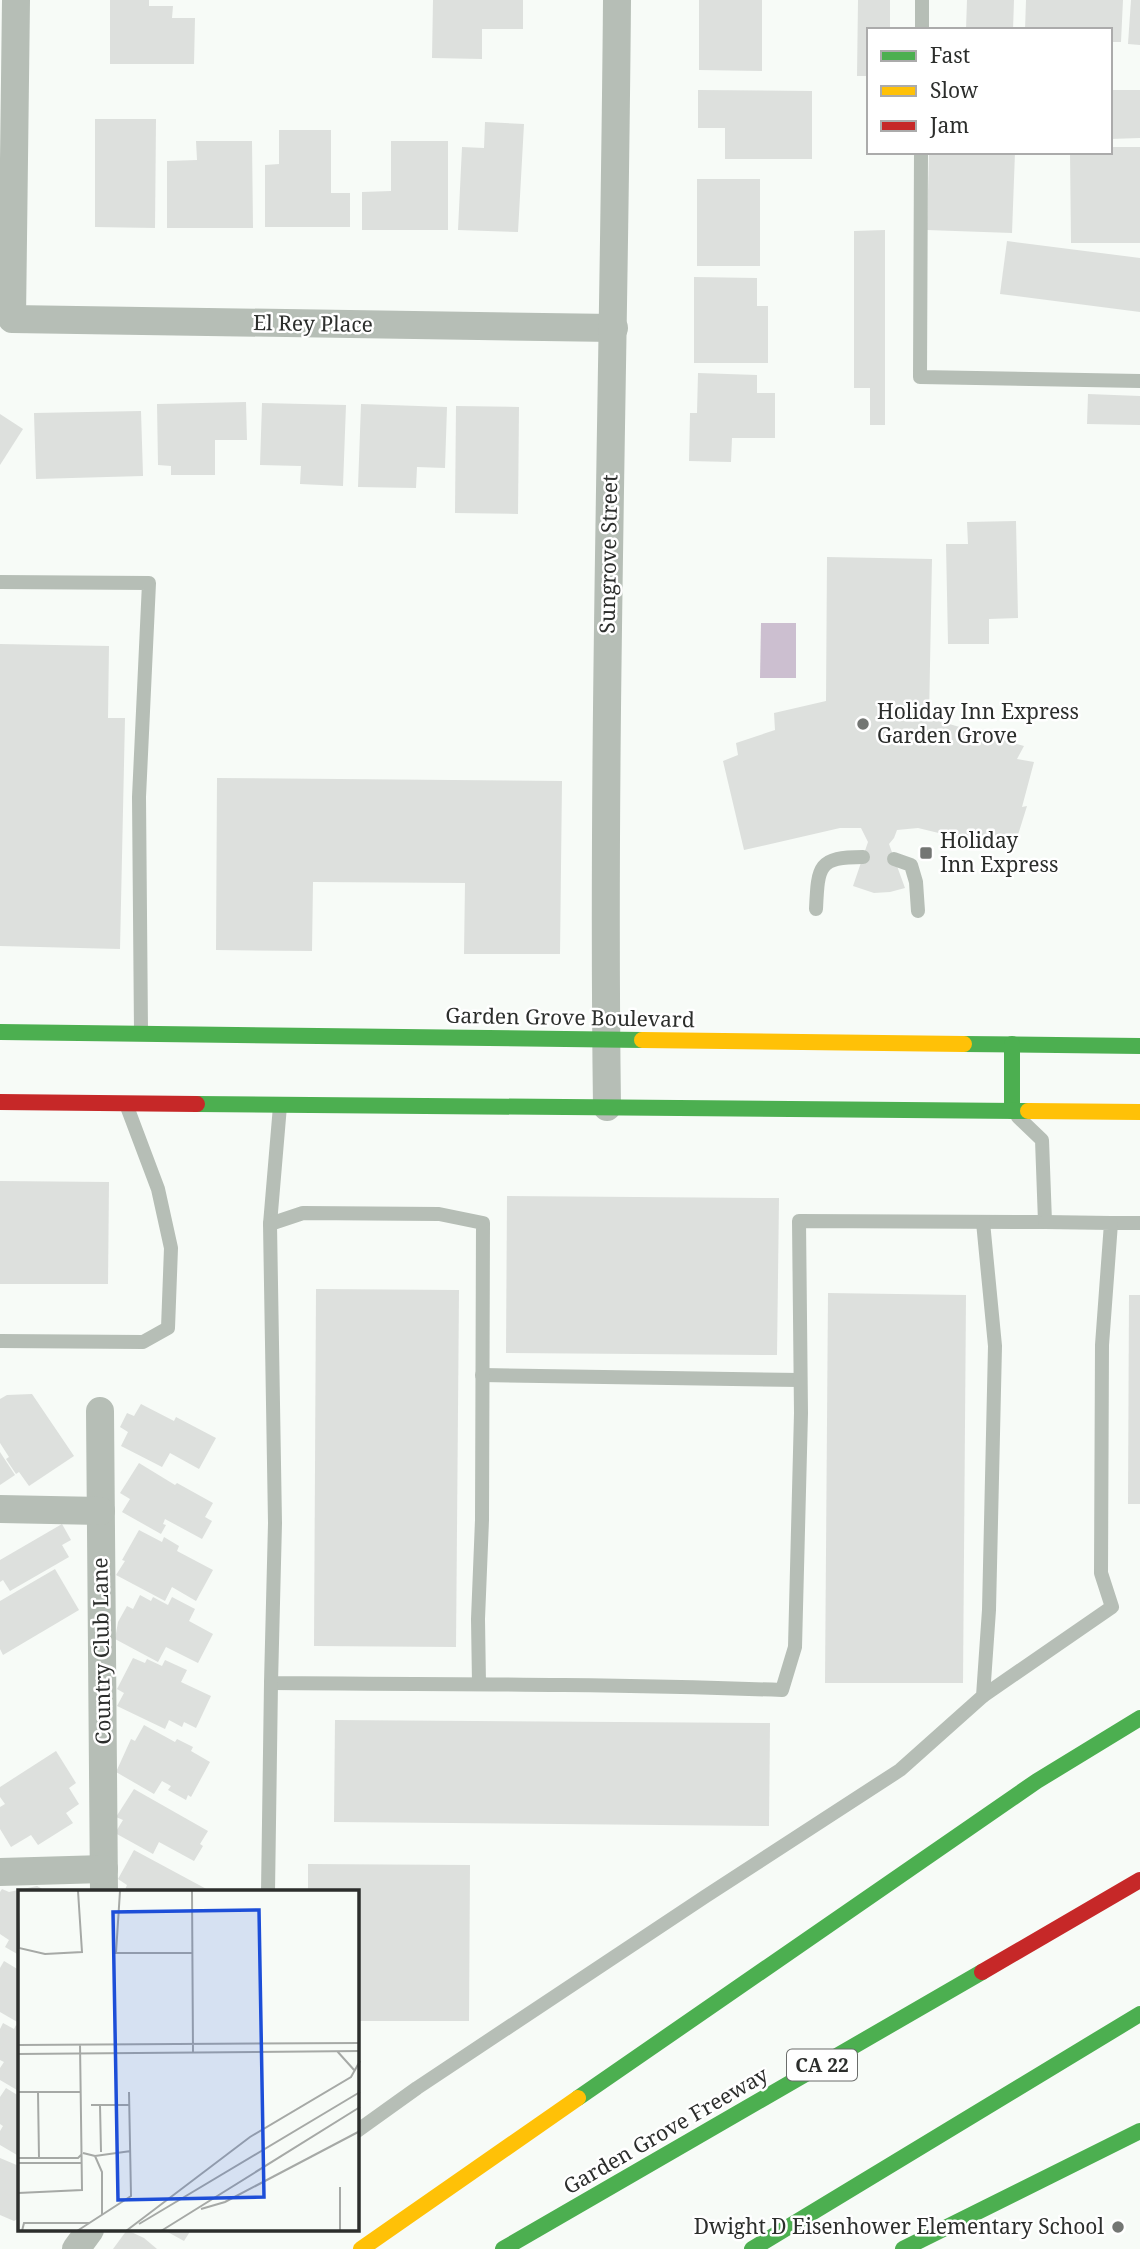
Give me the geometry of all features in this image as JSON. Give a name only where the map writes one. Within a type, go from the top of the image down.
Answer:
[{"type":"main road","name":"Garden Grove Boulevard","points":[[0,1032],[1140,1046]]},
{"type":"main road","points":[[1012,1044],[1012,1111]]},
{"type":"main road","points":[[0,1102],[1140,1112]]},
{"type":"main road","points":[[361,2249],[1037,1781],[1140,1718]]},
{"type":"main road","name":"Garden Grove Freeway","points":[[503,2249],[1140,1880]]},
{"type":"main road","points":[[752,2249],[1140,2014]]},
{"type":"main road","points":[[903,2249],[1140,2131]]},
{"type":"street","name":"El Rey Place","points":[[16,0],[12,319],[614,328]]},
{"type":"street","name":"Sungrove Street","points":[[607,1107],[604,832],[614,328],[617,0]]},
{"type":"street","name":"Country Club Lane","points":[[100,1410],[104,1880]]},
{"type":"street","points":[[0,1509],[101,1511]]},
{"type":"street","points":[[0,1872],[104,1880]]},
{"type":"street","points":[[76,2249],[89,2232]]},
{"type":"lane","points":[[922,0],[922,28]]},
{"type":"lane","points":[[921,154],[920,377],[1140,381]]},
{"type":"lane","points":[[0,582],[149,583],[139,797],[141,1034]]},
{"type":"lane","points":[[816,909],[817,881],[825,864],[836,857],[863,858]]},
{"type":"lane","points":[[894,859],[911,865],[916,881],[918,911]]},
{"type":"lane","points":[[0,1341],[143,1342],[168,1328],[171,1248],[158,1189],[126,1103]]},
{"type":"lane","points":[[268,1890],[275,1523],[270,1224],[281,1104]]},
{"type":"lane","points":[[1012,1111],[1042,1140],[1045,1222]]},
{"type":"lane","points":[[270,1224],[303,1213],[439,1214],[483,1223],[479,1684]]},
{"type":"lane","points":[[271,1682],[644,1685],[782,1690],[794,1647],[800,1380],[799,1221],[1140,1223]]},
{"type":"lane","points":[[983,1222],[995,1346],[989,1610],[983,1696]]},
{"type":"lane","points":[[359,2130],[417,2088],[900,1770],[983,1696],[1112,1606],[1101,1573],[1102,1345],[1111,1223]]},
{"type":"lane","points":[[482,1375],[800,1380]]},
{"type":"shaded area","points":[[761,623],[796,623],[796,678],[760,678]]},
{"type":"building","points":[[110,0],[149,0],[149,6],[173,6],[172,18],[195,18],[194,64],[110,64]]},
{"type":"building","points":[[433,0],[523,0],[523,29],[482,29],[482,59],[432,58]]},
{"type":"building","points":[[699,0],[762,0],[762,71],[699,70]]},
{"type":"building","points":[[858,0],[890,0],[890,28],[867,28],[867,76],[857,76]]},
{"type":"building","points":[[967,0],[1014,0],[1013,28],[966,28]]},
{"type":"building","points":[[1026,0],[1123,0],[1121,42],[1112,42],[1112,28],[1025,28]]},
{"type":"building","points":[[1131,0],[1140,0],[1140,45],[1128,44]]},
{"type":"building","points":[[698,90],[812,91],[812,159],[725,159],[725,128],[698,128]]},
{"type":"building","points":[[1112,90],[1140,90],[1140,138],[1112,139]]},
{"type":"building","points":[[95,119],[156,119],[155,228],[95,227]]},
{"type":"building","points":[[485,122],[524,124],[518,232],[458,230],[462,147],[484,148]]},
{"type":"building","points":[[279,130],[331,130],[331,193],[350,193],[350,227],[265,227],[265,165],[279,164]]},
{"type":"building","points":[[196,141],[252,141],[253,228],[167,228],[167,161],[197,160]]},
{"type":"building","points":[[391,141],[448,141],[448,230],[362,230],[362,192],[391,191]]},
{"type":"building","points":[[1112,147],[1140,147],[1140,243],[1071,243],[1070,154],[1112,154]]},
{"type":"building","points":[[929,154],[1015,154],[1012,233],[927,230]]},
{"type":"building","points":[[697,179],[760,179],[760,266],[697,266]]},
{"type":"building","points":[[885,230],[885,425],[870,425],[870,388],[854,388],[854,231]]},
{"type":"building","points":[[1007,241],[1140,258],[1140,312],[1000,294]]},
{"type":"building","points":[[694,277],[757,278],[757,306],[768,306],[768,363],[694,363]]},
{"type":"building","points":[[698,373],[757,375],[757,393],[775,393],[775,438],[732,438],[731,462],[689,461],[690,413],[697,413]]},
{"type":"building","points":[[1088,394],[1140,396],[1140,425],[1087,424]]},
{"type":"building","points":[[246,402],[247,440],[215,440],[215,475],[171,475],[171,466],[158,465],[157,404]]},
{"type":"building","points":[[262,403],[346,405],[343,486],[300,484],[301,466],[260,465]]},
{"type":"building","points":[[361,404],[447,407],[445,468],[417,467],[416,488],[358,487]]},
{"type":"building","points":[[456,406],[519,407],[518,514],[455,513]]},
{"type":"building","points":[[141,411],[143,476],[36,479],[34,413]]},
{"type":"building","points":[[0,414],[23,429],[0,465]]},
{"type":"building","points":[[1016,521],[1018,618],[989,619],[989,644],[948,644],[946,544],[968,544],[967,522]]},
{"type":"building","name":"Holiday Inn Express Garden Grove","points":[[827,557],[932,559],[929,718],[1024,746],[1017,759],[1034,762],[1022,807],[1027,806],[1013,851],[918,828],[897,830],[889,844],[905,888],[874,893],[853,886],[868,842],[861,828],[840,828],[744,850],[723,761],[738,755],[736,743],[775,730],[774,713],[826,701]]},
{"type":"building","points":[[0,644],[109,646],[108,718],[125,718],[120,949],[0,946]]},
{"type":"building","points":[[217,778],[562,781],[560,954],[464,954],[465,883],[313,882],[312,951],[216,950]]},
{"type":"building","points":[[0,1181],[109,1182],[108,1284],[0,1284]]},
{"type":"building","points":[[507,1196],[779,1198],[777,1355],[506,1353]]},
{"type":"building","points":[[316,1289],[459,1290],[456,1647],[314,1646]]},
{"type":"building","points":[[828,1293],[966,1295],[963,1683],[825,1683]]},
{"type":"building","points":[[1129,1295],[1140,1295],[1140,1504],[1128,1504]]},
{"type":"building","points":[[32,1394],[74,1456],[29,1486],[19,1472],[16,1474],[0,1443],[0,1399],[7,1395]]},
{"type":"building","points":[[141,1404],[174,1421],[176,1417],[216,1438],[199,1469],[170,1453],[162,1467],[121,1446],[128,1432],[120,1427],[127,1413],[134,1416]]},
{"type":"building","points":[[0,1452],[15,1475],[0,1485]]},
{"type":"building","points":[[139,1463],[175,1485],[177,1483],[213,1503],[205,1517],[212,1521],[202,1539],[165,1519],[163,1524],[166,1525],[161,1534],[122,1512],[130,1499],[120,1493]]},
{"type":"building","points":[[62,1524],[71,1540],[62,1545],[69,1557],[10,1591],[3,1580],[0,1582],[0,1560]]},
{"type":"building","points":[[139,1530],[162,1542],[164,1537],[179,1546],[177,1551],[213,1570],[196,1601],[172,1587],[165,1601],[116,1575]]},
{"type":"building","points":[[55,1569],[79,1610],[3,1655],[0,1649],[0,1601]]},
{"type":"building","points":[[140,1595],[151,1601],[153,1597],[168,1605],[172,1597],[195,1609],[189,1621],[213,1634],[198,1663],[166,1647],[158,1662],[115,1639],[118,1622],[127,1606],[133,1609]]},
{"type":"building","points":[[133,1658],[145,1663],[147,1659],[162,1666],[165,1660],[187,1670],[181,1682],[211,1696],[196,1728],[184,1722],[182,1727],[169,1720],[165,1729],[117,1706],[124,1693],[117,1689]]},
{"type":"building","points":[[335,1720],[770,1723],[769,1826],[334,1822]]},
{"type":"building","points":[[144,1725],[175,1742],[177,1739],[193,1747],[191,1751],[210,1762],[191,1797],[188,1795],[186,1800],[168,1790],[171,1786],[162,1781],[154,1794],[116,1772],[131,1739],[135,1741]]},
{"type":"building","points":[[56,1751],[76,1783],[69,1788],[79,1804],[66,1813],[73,1823],[38,1845],[31,1835],[11,1847],[0,1829],[0,1807],[5,1804],[0,1797],[0,1787]]},
{"type":"building","points":[[134,1789],[208,1831],[194,1861],[159,1842],[153,1854],[115,1833],[123,1820],[116,1817]]},
{"type":"building","points":[[134,1850],[208,1890],[125,1890],[127,1885],[118,1879]]},
{"type":"building","points":[[308,1864],[470,1865],[469,2021],[359,2021],[359,1890],[308,1890]]},
{"type":"building","points":[[37,1886],[44,1890],[18,1890]]},
{"type":"building","points":[[2,1889],[9,1892],[18,1890],[18,1954],[5,1947],[9,1940],[0,1934],[0,1892]]},
{"type":"building","points":[[4,1961],[18,1969],[18,2022],[0,2012],[0,1968]]},
{"type":"building","points":[[3,2023],[14,2029],[16,2025],[18,2026],[17,2090],[0,2080],[0,2068],[4,2062],[0,2060],[0,2029]]},
{"type":"building","points":[[6,2088],[18,2095],[17,2155],[0,2145],[0,2131],[3,2126],[0,2124],[0,2097]]},
{"type":"building","points":[[0,2158],[18,2166],[18,2219],[14,2221],[0,2215]]},
{"type":"building","points":[[126,2232],[131,2232],[157,2249],[113,2249]]},
{"type":"building","points":[[168,2232],[190,2232],[184,2241]]},
{"type":"traffic: fast","points":[[0,1032],[642,1040]]},
{"type":"traffic: fast","points":[[964,1044],[1140,1046]]},
{"type":"traffic: fast","points":[[1012,1044],[1012,1111]]},
{"type":"traffic: fast","points":[[197,1104],[1028,1111]]},
{"type":"traffic: fast","points":[[578,2098],[1037,1781],[1140,1718]]},
{"type":"traffic: fast","points":[[503,2249],[982,1972]]},
{"type":"traffic: fast","points":[[752,2249],[1140,2014]]},
{"type":"traffic: fast","points":[[903,2249],[1140,2131]]},
{"type":"traffic: slow","points":[[642,1040],[964,1044]]},
{"type":"traffic: slow","points":[[1028,1111],[1140,1112]]},
{"type":"traffic: slow","points":[[361,2249],[578,2098]]},
{"type":"traffic: jam","points":[[0,1102],[197,1104]]},
{"type":"traffic: jam","points":[[982,1972],[1140,1880]]},
{"type":"place","name":"Holiday Inn Express Garden Grove","points":[[863,724]]},
{"type":"place","name":"Holiday Inn Express","points":[[926,853]]},
{"type":"place","name":"Dwight D Eisenhower Elementary School","points":[[1118,2227]]}]
